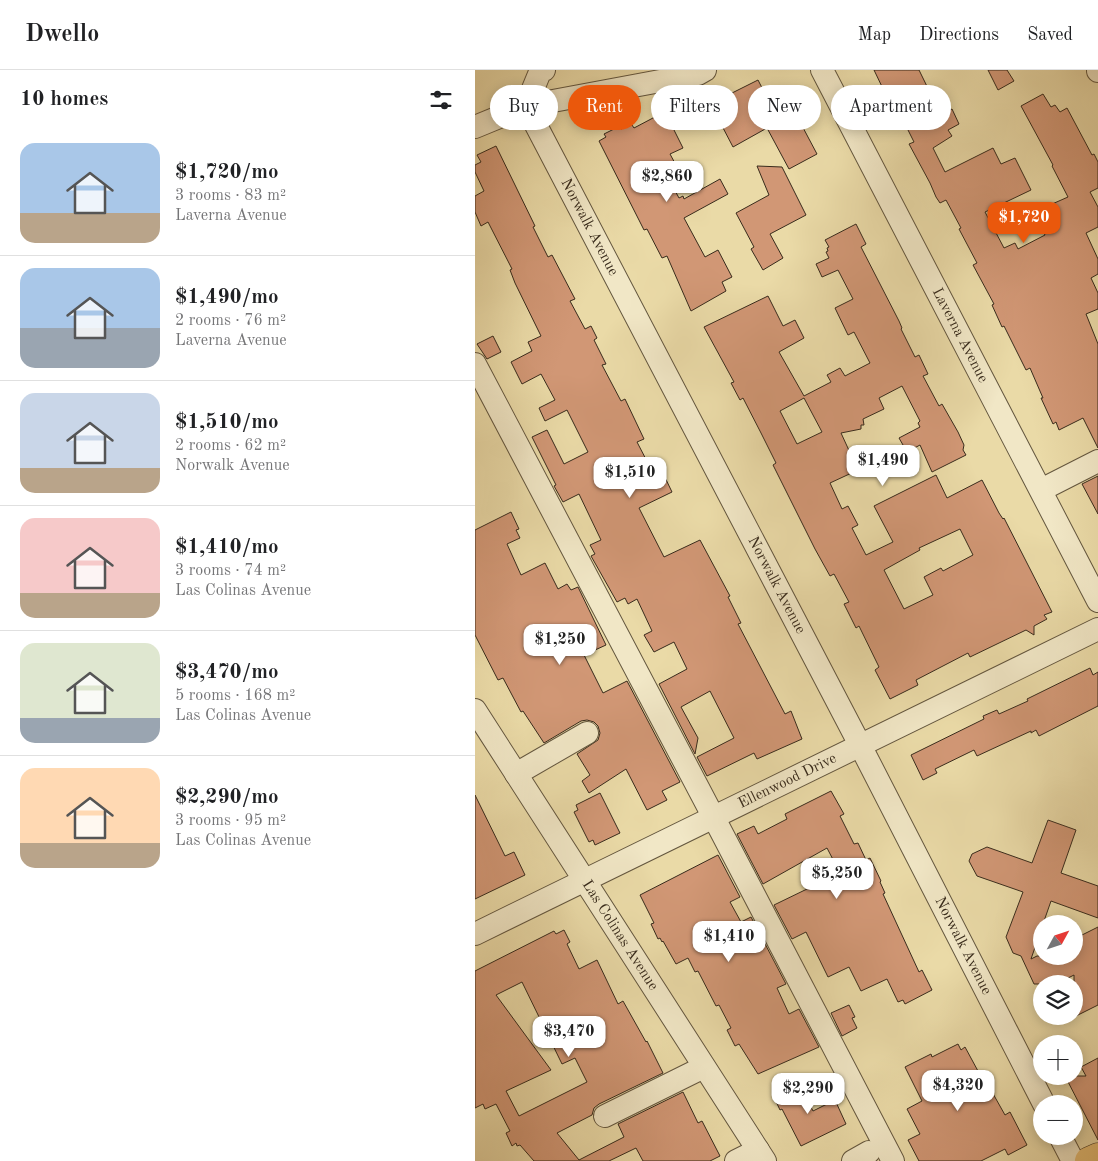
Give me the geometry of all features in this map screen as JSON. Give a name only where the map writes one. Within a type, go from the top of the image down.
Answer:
[{"type":"main road","points":[[1089,1161],[1098,1157]]},
{"type":"street","points":[[535,85],[540,72],[544,70]]},
{"type":"street","points":[[558,100],[698,74],[705,70]]},
{"type":"street","name":"Laverna Avenue","points":[[822,70],[1098,601]]},
{"type":"street","points":[[475,127],[490,121]]},
{"type":"street","name":"Norwalk Avenue","points":[[539,130],[860,745],[1038,1095]]},
{"type":"street","points":[[475,364],[715,818],[893,1161]]},
{"type":"street","points":[[1041,490],[1098,461]]},
{"type":"street","name":"Ellenwood Drive","points":[[475,934],[1098,629]]},
{"type":"street","name":"Las Colinas Avenue","points":[[475,710],[761,1156]]},
{"type":"street","points":[[516,774],[587,733]]},
{"type":"street","points":[[605,1116],[705,1067]]},
{"type":"street","points":[[1065,1145],[1073,1161]]},
{"type":"street","points":[[736,1161],[761,1156]]},
{"type":"building","points":[[874,70],[919,70],[926,85],[881,85]]},
{"type":"building","points":[[988,70],[1007,70],[1014,81],[998,90]]},
{"type":"building","points":[[758,80],[761,85],[748,85]]},
{"type":"building","points":[[748,85],[748,130],[763,130],[733,147],[724,130],[738,130],[738,90]]},
{"type":"building","points":[[1043,94],[1051,107],[1055,105],[1060,112],[1067,108],[1092,155],[1094,154],[1098,162],[1098,188],[1090,192],[1098,207],[1098,227],[1086,233],[1098,259],[1098,274],[1091,278],[1098,293],[1098,309],[1086,314],[1098,344],[1098,448],[1083,418],[1059,430],[1056,422],[1053,424],[1030,368],[1026,370],[1004,326],[1002,327],[992,305],[994,304],[973,265],[977,263],[959,229],[961,228],[946,200],[940,203],[936,197],[909,144],[914,142],[908,130],[948,130],[952,136],[933,148],[945,172],[993,148],[1001,164],[1015,158],[1031,190],[985,212],[1004,248],[1015,243],[1018,249],[1045,235],[1034,212],[1068,197],[1021,106]]},
{"type":"building","points":[[952,109],[959,124],[951,128]]},
{"type":"building","points":[[651,119],[651,130],[674,130],[683,148],[670,154],[677,167],[666,174],[679,198],[683,196],[684,199],[720,179],[728,194],[684,218],[705,257],[718,250],[732,277],[722,282],[726,291],[691,311],[667,256],[662,258],[647,229],[644,230],[599,141],[606,137],[604,134],[612,130],[641,130],[641,124]]},
{"type":"building","points":[[768,130],[804,130],[817,154],[789,169]]},
{"type":"building","points":[[496,146],[548,257],[552,255],[575,299],[570,301],[585,329],[591,326],[597,338],[594,340],[606,364],[602,365],[621,401],[625,399],[644,439],[637,442],[651,469],[659,465],[672,492],[639,508],[664,557],[700,540],[730,596],[728,597],[741,623],[738,624],[785,714],[791,711],[802,739],[757,759],[754,753],[707,776],[697,757],[734,738],[710,691],[681,707],[698,738],[695,754],[659,684],[687,669],[674,642],[654,652],[644,635],[652,631],[637,599],[628,604],[625,598],[617,602],[591,556],[595,554],[590,545],[601,540],[579,494],[563,502],[554,486],[556,485],[532,437],[547,430],[564,464],[588,452],[567,410],[545,421],[539,408],[555,400],[541,374],[522,384],[511,362],[532,351],[528,342],[541,336],[515,283],[510,270],[512,269],[488,222],[481,226],[475,212],[475,196],[484,191],[475,172],[475,165],[481,162],[477,155]]},
{"type":"building","points":[[757,166],[782,167],[806,215],[770,234],[783,258],[763,270],[751,249],[754,247],[736,213],[769,195]]},
{"type":"building","points":[[856,224],[866,244],[861,247],[899,321],[915,357],[919,355],[928,374],[923,376],[939,406],[942,404],[958,432],[966,455],[932,472],[920,445],[907,452],[899,438],[920,427],[918,423],[920,421],[902,386],[879,398],[884,409],[863,419],[864,425],[861,425],[861,429],[841,433],[858,470],[830,483],[842,509],[848,506],[858,525],[852,528],[866,555],[893,542],[874,506],[936,475],[947,498],[982,480],[999,513],[1004,518],[1052,612],[1044,615],[1047,619],[1034,626],[1034,635],[1026,630],[970,657],[968,653],[916,680],[918,685],[890,699],[875,670],[879,667],[859,626],[856,628],[844,604],[849,602],[834,574],[830,576],[815,549],[773,465],[776,463],[761,433],[743,398],[740,400],[731,383],[734,382],[704,327],[768,296],[783,326],[795,320],[804,338],[779,352],[804,396],[831,382],[827,375],[840,368],[845,376],[870,363],[854,332],[848,335],[835,308],[853,299],[838,270],[822,277],[816,264],[829,258],[826,252],[829,247],[825,240]],"holes":[[[804,398],[822,432],[797,444],[780,411]],[[960,529],[973,555],[943,571],[941,568],[924,577],[933,595],[904,609],[884,570],[920,550],[919,548]]]},
{"type":"building","points":[[493,336],[501,352],[487,359],[477,344]]},
{"type":"building","points":[[1098,476],[1098,514],[1082,484]]},
{"type":"building","points":[[511,512],[519,529],[516,530],[520,538],[507,544],[521,575],[545,563],[558,589],[567,584],[571,590],[578,587],[606,645],[584,655],[603,693],[627,681],[680,782],[662,791],[667,800],[647,810],[626,769],[589,793],[582,781],[590,775],[577,754],[598,740],[600,733],[598,726],[594,722],[581,721],[544,743],[523,711],[521,712],[503,678],[498,680],[475,635],[475,530]]},
{"type":"building","points":[[1090,668],[1093,675],[1098,672],[1098,706],[1039,736],[1036,730],[1031,733],[1031,731],[977,756],[974,750],[935,769],[937,773],[923,780],[911,755],[984,719],[983,716],[997,710],[999,714],[1028,701],[1027,699]]},
{"type":"building","points":[[831,791],[844,814],[840,816],[854,844],[858,843],[866,860],[870,858],[881,881],[885,893],[883,894],[919,972],[922,970],[932,990],[905,1004],[903,1000],[898,1002],[887,979],[861,991],[849,967],[828,977],[806,932],[792,939],[774,905],[840,873],[827,848],[763,884],[737,834],[754,826],[758,834],[787,819],[785,814]]},
{"type":"building","points":[[600,793],[620,833],[595,845],[593,840],[589,842],[574,812],[578,810],[576,805]]},
{"type":"building","points":[[475,795],[505,856],[514,852],[525,875],[475,899]]},
{"type":"building","points":[[1048,820],[1076,830],[1061,873],[1098,886],[1098,918],[1051,901],[1046,915],[1033,915],[1033,953],[1031,959],[1033,958],[1033,965],[1083,965],[1083,934],[1098,927],[1098,1005],[1083,1012],[1083,975],[1033,975],[1033,982],[1021,956],[1013,953],[1006,937],[1023,892],[977,876],[969,861],[972,854],[987,847],[1032,863]]},
{"type":"building","points":[[718,855],[740,897],[730,902],[741,922],[751,917],[786,984],[777,988],[789,1014],[799,1009],[819,1047],[758,1074],[739,1044],[735,1046],[727,1030],[731,1028],[719,1005],[716,1006],[698,971],[695,972],[688,958],[676,964],[663,941],[660,938],[658,939],[651,924],[654,923],[640,895]]},
{"type":"building","points":[[564,930],[570,942],[567,944],[579,969],[597,960],[618,1004],[623,1001],[647,1041],[663,1073],[599,1104],[594,1108],[592,1115],[557,1133],[579,1160],[624,1137],[618,1124],[683,1092],[698,1123],[702,1121],[720,1156],[710,1161],[643,1161],[636,1148],[609,1161],[534,1161],[520,1145],[517,1146],[516,1143],[512,1146],[506,1133],[510,1131],[496,1104],[485,1109],[483,1104],[475,1108],[475,971],[554,931],[556,934]],"holes":[[[522,982],[562,1064],[575,1058],[587,1082],[519,1116],[506,1091],[551,1070],[496,995]]]},
{"type":"building","points":[[849,1005],[855,1017],[852,1018],[857,1028],[842,1036],[831,1013]]},
{"type":"building","points":[[958,1044],[961,1050],[965,1047],[985,1084],[987,1083],[1005,1115],[1010,1112],[1027,1145],[1008,1155],[1005,1149],[981,1161],[919,1161],[908,1140],[920,1134],[907,1109],[922,1101],[905,1067],[931,1054],[932,1057]]},
{"type":"building","points":[[1098,1058],[1098,1140],[1083,1111],[1083,1095],[1075,1095],[1070,1085],[1083,1085],[1083,1076],[1086,1076],[1083,1066]]},
{"type":"building","points":[[797,1081],[813,1111],[835,1100],[846,1124],[801,1146],[773,1095]]}]
